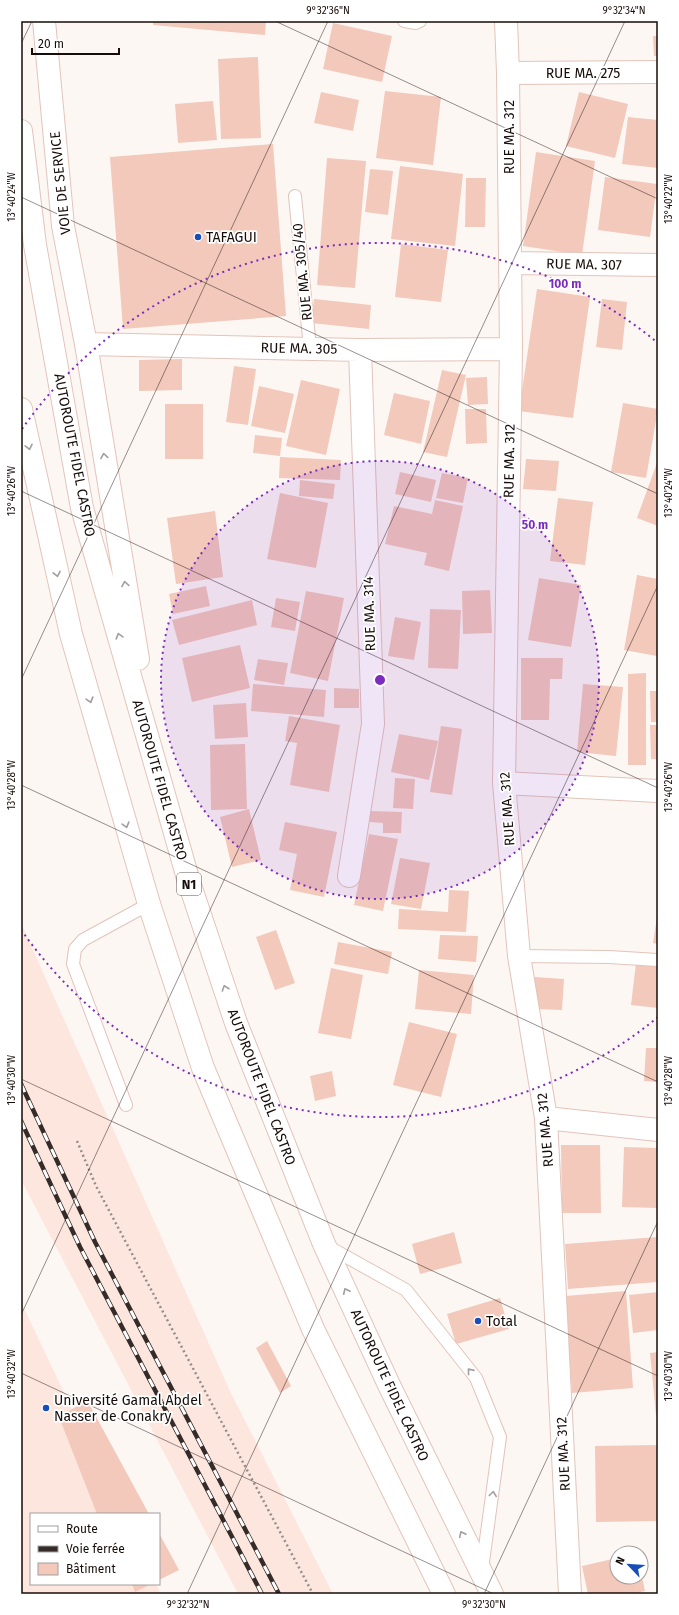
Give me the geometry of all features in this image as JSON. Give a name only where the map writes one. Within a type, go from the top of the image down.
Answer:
[{"type":"main road","name":"VOIE DE SERVICE","points":[[44,21],[63,226],[86,344],[137,656],[162,782],[189,882]]},
{"type":"main road","name":"RUE MA. 312","points":[[506,21],[508,73],[511,349],[504,783],[519,956],[546,1118],[570,1594]]},
{"type":"main road","name":"RUE MA. 275","points":[[508,73],[658,72]]},
{"type":"main road","name":"AUTOROUTE FIDEL CASTRO","points":[[21,131],[35,245],[82,508],[189,882],[236,1023],[324,1244],[389,1385],[492,1594]]},
{"type":"main road","name":"RUE MA. 307","points":[[510,263],[658,265]]},
{"type":"main road","name":"RUE MA. 305","points":[[86,344],[360,350],[511,349]]},
{"type":"main road","name":"RUE MA. 314","points":[[349,876],[373,724],[360,350]]},
{"type":"main road","points":[[21,409],[71,634],[149,904],[203,1068],[313,1329],[444,1594]]},
{"type":"main road","points":[[504,783],[658,791]]},
{"type":"main road","points":[[546,1118],[658,1130]]},
{"type":"lane","points":[[404,21],[416,23],[420,21]]},
{"type":"lane","name":"RUE MA. 305/40","points":[[295,196],[310,348]]},
{"type":"lane","points":[[126,1105],[73,964],[75,949],[84,940],[149,904]]},
{"type":"lane","points":[[519,956],[609,957],[658,960]]},
{"type":"lane","points":[[324,1244],[406,1290],[476,1378],[500,1438],[482,1574]]},
{"type":"path","points":[[77,1141],[96,1186],[313,1594]]},
{"type":"shaded area","points":[[21,923],[230,1391],[333,1594],[238,1594],[21,1180]]},
{"type":"shaded area","name":"Université Gamal Abdel Nasser de Conakry","points":[[21,1302],[122,1513],[30,1513],[30,1585],[156,1585],[161,1594],[21,1594]]},
{"type":"building","points":[[153,21],[266,21],[265,35],[153,25]]},
{"type":"building","points":[[333,23],[392,36],[382,82],[323,69]]},
{"type":"building","points":[[653,36],[658,36],[658,56],[654,56]]},
{"type":"building","points":[[258,57],[261,138],[221,139],[218,59]]},
{"type":"building","points":[[385,91],[441,97],[433,165],[376,158]]},
{"type":"building","points":[[321,92],[359,100],[353,131],[314,123]]},
{"type":"building","points":[[579,92],[628,104],[615,158],[566,146]]},
{"type":"building","points":[[213,101],[217,140],[178,143],[175,104]]},
{"type":"building","points":[[628,117],[658,120],[658,168],[622,164]]},
{"type":"building","name":"TAFAGUI","points":[[273,144],[286,316],[123,329],[110,157]]},
{"type":"building","points":[[536,152],[595,161],[582,255],[523,246]]},
{"type":"building","points":[[327,158],[366,161],[355,288],[317,285]]},
{"type":"building","points":[[400,166],[463,174],[455,246],[391,239]]},
{"type":"building","points":[[370,169],[393,171],[388,215],[365,212]]},
{"type":"building","points":[[605,177],[657,184],[650,237],[598,230]]},
{"type":"building","points":[[466,178],[486,178],[485,227],[465,227]]},
{"type":"building","points":[[401,244],[448,250],[441,302],[395,297]]},
{"type":"building","points":[[537,289],[590,297],[573,418],[519,411]]},
{"type":"building","points":[[314,299],[371,305],[369,329],[311,323]]},
{"type":"building","points":[[602,299],[627,302],[622,350],[596,347]]},
{"type":"building","points":[[182,359],[182,390],[139,391],[139,360]]},
{"type":"building","points":[[234,366],[256,369],[248,425],[226,422]]},
{"type":"building","points":[[442,370],[466,375],[447,457],[423,452]]},
{"type":"building","points":[[487,377],[488,404],[468,405],[466,378]]},
{"type":"building","points":[[301,380],[340,389],[326,455],[286,446]]},
{"type":"building","points":[[259,386],[294,394],[285,433],[251,426]]},
{"type":"building","points":[[394,393],[430,401],[421,444],[384,435]]},
{"type":"building","points":[[623,403],[658,409],[646,478],[611,472]]},
{"type":"building","points":[[165,404],[203,404],[203,459],[165,459]]},
{"type":"building","points":[[465,409],[486,409],[487,443],[466,444]]},
{"type":"building","points":[[255,435],[282,438],[280,456],[253,453]]},
{"type":"building","points":[[280,457],[341,460],[340,480],[279,478]]},
{"type":"building","points":[[526,459],[559,461],[556,491],[523,489]]},
{"type":"building","points":[[658,460],[658,526],[637,518]]},
{"type":"building","points":[[400,472],[436,480],[431,502],[395,494]]},
{"type":"building","points":[[442,473],[468,478],[463,503],[436,498]]},
{"type":"building","points":[[300,480],[335,484],[333,499],[299,496]]},
{"type":"building","points":[[280,493],[328,503],[316,568],[267,559]]},
{"type":"building","points":[[558,498],[593,502],[585,565],[550,561]]},
{"type":"building","points":[[435,500],[463,506],[449,571],[424,565],[427,553],[385,544],[394,506],[432,514]]},
{"type":"building","points":[[215,511],[223,577],[176,584],[167,518]]},
{"type":"building","points":[[637,575],[658,579],[657,656],[624,650]]},
{"type":"building","points":[[539,578],[581,585],[571,647],[528,640]]},
{"type":"building","points":[[206,586],[210,606],[173,614],[169,594]]},
{"type":"building","points":[[490,590],[492,633],[463,634],[462,591]]},
{"type":"building","points":[[306,591],[344,598],[328,681],[290,673]]},
{"type":"building","points":[[276,598],[300,602],[295,631],[271,627]]},
{"type":"building","points":[[252,600],[257,625],[179,645],[172,620]]},
{"type":"building","points":[[430,609],[461,610],[458,669],[428,668]]},
{"type":"building","points":[[395,617],[421,622],[414,660],[388,656]]},
{"type":"building","points":[[240,645],[250,688],[192,702],[182,658]]},
{"type":"building","points":[[521,658],[563,658],[562,679],[550,679],[549,720],[521,720]]},
{"type":"building","points":[[258,659],[288,663],[284,685],[254,680]]},
{"type":"building","points":[[646,673],[646,765],[628,765],[628,674]]},
{"type":"building","points":[[253,684],[326,690],[324,717],[251,711]]},
{"type":"building","points":[[583,684],[623,687],[616,756],[577,752]]},
{"type":"building","points":[[334,688],[359,689],[359,708],[334,708]]},
{"type":"building","points":[[650,691],[658,691],[658,722],[651,722]]},
{"type":"building","points":[[246,703],[248,737],[215,739],[213,705]]},
{"type":"building","points":[[289,716],[340,725],[329,792],[290,785],[297,743],[285,741]]},
{"type":"building","points":[[650,725],[658,725],[658,759],[651,759]]},
{"type":"building","points":[[441,726],[462,729],[452,795],[430,792]]},
{"type":"building","points":[[399,734],[438,741],[429,780],[391,772]]},
{"type":"building","points":[[245,744],[247,809],[211,810],[210,745]]},
{"type":"building","points":[[395,778],[415,779],[413,809],[393,808]]},
{"type":"building","points":[[249,809],[261,860],[232,867],[220,817]]},
{"type":"building","points":[[370,811],[402,812],[401,833],[383,833],[383,823],[370,822]]},
{"type":"building","points":[[285,822],[337,832],[324,897],[290,890],[297,854],[279,850]]},
{"type":"building","points":[[369,834],[398,839],[383,911],[354,905]]},
{"type":"building","points":[[400,858],[430,863],[421,909],[391,904]]},
{"type":"building","points":[[449,890],[469,891],[466,932],[398,929],[399,909],[448,912]]},
{"type":"building","points":[[658,917],[658,944],[653,943]]},
{"type":"building","points":[[276,930],[295,983],[275,990],[256,937]]},
{"type":"building","points":[[440,935],[478,936],[476,962],[438,959]]},
{"type":"building","points":[[338,942],[392,952],[388,974],[334,964]]},
{"type":"building","points":[[636,963],[658,965],[658,1008],[631,1005]]},
{"type":"building","points":[[331,968],[363,975],[351,1039],[318,1033]]},
{"type":"building","points":[[419,970],[474,975],[471,1014],[415,1009]]},
{"type":"building","points":[[535,977],[564,979],[562,1010],[534,1009]]},
{"type":"building","points":[[409,1022],[457,1034],[441,1097],[393,1085]]},
{"type":"building","points":[[646,1048],[658,1048],[658,1082],[644,1081]]},
{"type":"building","points":[[332,1071],[336,1096],[315,1101],[310,1076]]},
{"type":"building","points":[[561,1145],[600,1145],[601,1213],[562,1213]]},
{"type":"building","points":[[624,1147],[658,1148],[658,1208],[622,1207]]},
{"type":"building","points":[[454,1232],[462,1263],[420,1274],[412,1244]]},
{"type":"building","points":[[658,1237],[658,1282],[568,1289],[565,1244]]},
{"type":"building","points":[[626,1291],[633,1388],[572,1393],[565,1296]]},
{"type":"building","points":[[658,1292],[658,1330],[633,1333],[629,1295]]},
{"type":"building","name":"Total","points":[[500,1298],[509,1329],[456,1344],[447,1314]]},
{"type":"building","points":[[267,1341],[291,1386],[280,1393],[256,1348]]},
{"type":"building","points":[[658,1352],[658,1415],[656,1415],[650,1353]]},
{"type":"building","points":[[87,1400],[148,1513],[97,1513],[59,1417]]},
{"type":"building","points":[[658,1445],[658,1521],[596,1522],[595,1446]]},
{"type":"building","points":[[160,1535],[179,1570],[160,1580]]},
{"type":"building","points":[[609,1560],[609,1585],[644,1585],[645,1591],[633,1594],[588,1594],[582,1566]]},
{"type":"building","points":[[132,1585],[149,1585],[135,1592]]},
{"type":"railway","points":[[21,1084],[95,1242],[279,1594]]},
{"type":"railway","points":[[21,1121],[80,1247],[262,1594]]},
{"type":"place","name":"TAFAGUI","points":[[198,237]]},
{"type":"place","name":"Total","points":[[478,1321]]},
{"type":"place","name":"Université Gamal Abdel Nasser de Conakry","points":[[46,1408]]}]
